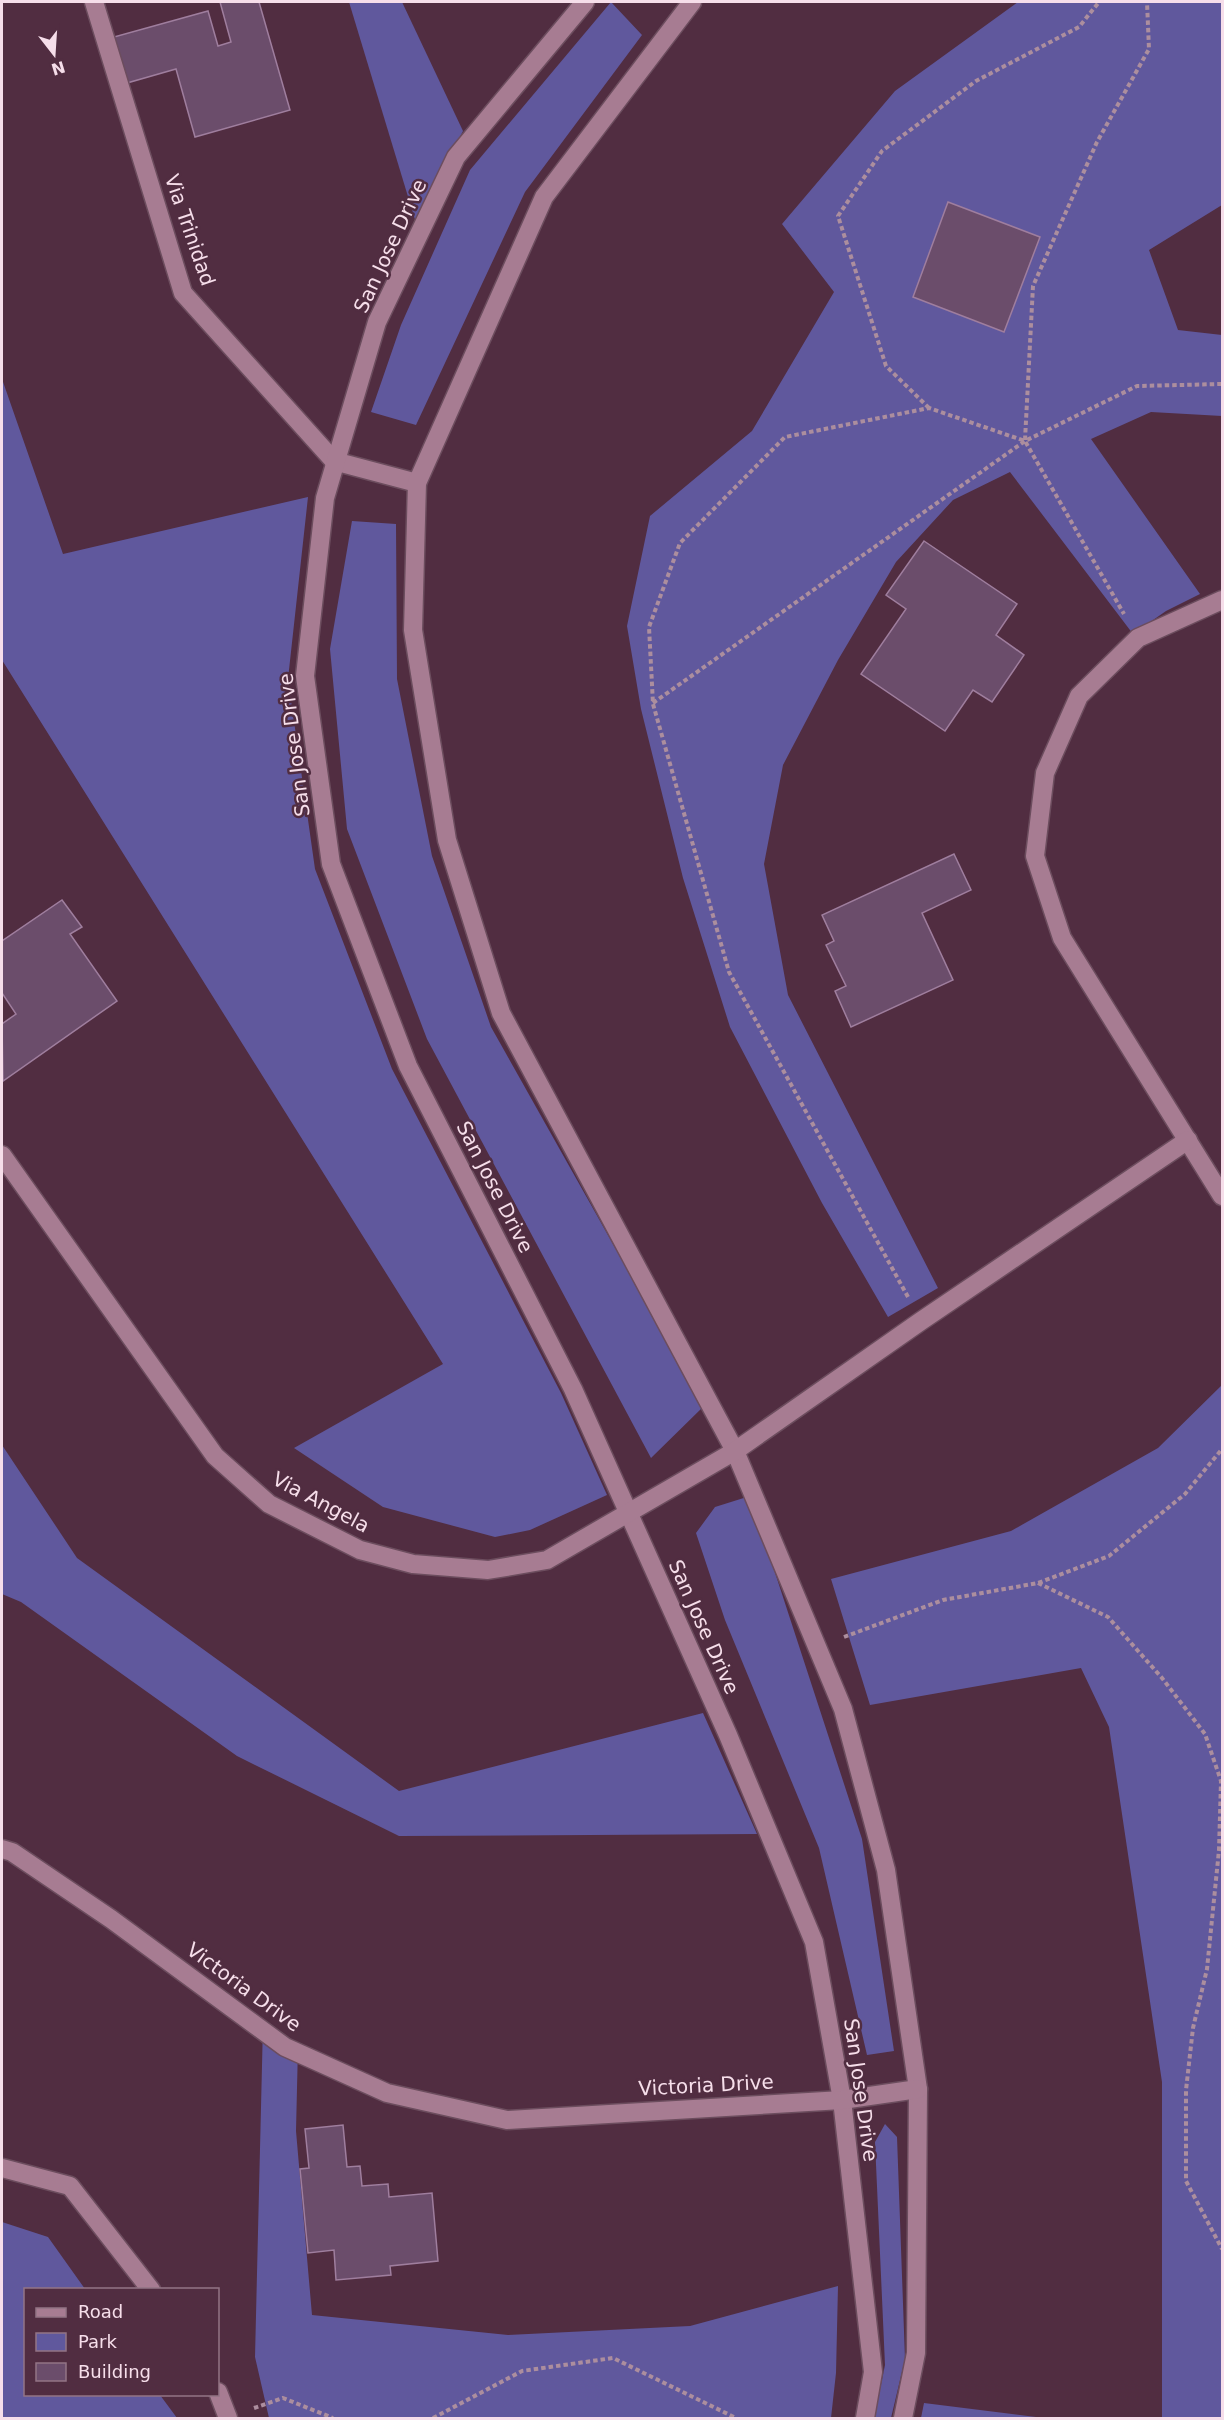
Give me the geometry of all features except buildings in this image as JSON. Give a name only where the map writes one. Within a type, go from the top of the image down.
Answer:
[{"type":"street","name":"Via Trinidad","points":[[94,2],[183,293],[334,461]]},
{"type":"street","name":"San Jose Drive","points":[[585,2],[456,157],[377,322],[334,461],[325,498],[305,676],[332,864],[408,1066],[573,1389],[728,1735],[814,1941],[842,2100],[873,2372],[865,2418]]},
{"type":"street","points":[[682,5],[544,197],[417,483],[413,630],[447,840],[501,1013],[735,1451],[843,1709],[886,1870],[918,2089],[916,2353],[903,2418]]},
{"type":"street","points":[[334,461],[417,483]]},
{"type":"street","points":[[1222,600],[1138,638],[1079,696],[1045,773],[1035,856],[1062,938],[1222,1196]]},
{"type":"street","name":"Via Angela","points":[[2,1155],[215,1456],[269,1504],[360,1550],[413,1564],[488,1570],[547,1560],[735,1451],[921,1321],[1188,1140]]},
{"type":"street","name":"Victoria Drive","points":[[2,1849],[12,1852],[111,1919],[285,2047],[387,2093],[507,2120],[842,2100],[918,2089]]},
{"type":"street","points":[[2,2168],[70,2186],[150,2288]]},
{"type":"street","points":[[219,2395],[228,2418]]},
{"type":"path","points":[[1025,441],[929,408],[886,366],[838,216],[882,151],[976,81],[1079,27],[1099,2]]},
{"type":"path","points":[[1138,638],[1025,441],[1033,286],[1097,142],[1149,49],[1147,2]]},
{"type":"path","points":[[653,704],[1025,441],[1137,386],[1222,384]]},
{"type":"path","points":[[921,1321],[729,972],[653,704],[649,627],[680,543],[785,436],[929,408]]},
{"type":"path","points":[[819,1648],[943,1600],[1038,1583],[1109,1556],[1185,1494],[1222,1449]]},
{"type":"path","points":[[1038,1583],[1108,1617],[1162,1678],[1205,1734],[1221,1781],[1219,1850],[1207,1969],[1193,2028],[1186,2090],[1186,2181],[1222,2249]]},
{"type":"path","points":[[433,2418],[522,2371],[613,2358],[736,2418]]},
{"type":"path","points":[[228,2418],[283,2398],[333,2418]]},
{"type":"green space","points":[[349,2],[402,2],[463,131],[416,223]]},
{"type":"green space","points":[[611,2],[642,35],[525,192],[416,425],[371,412],[401,325],[470,170]]},
{"type":"green space","points":[[1018,2],[1222,2],[1222,205],[1149,250],[1178,330],[1222,335],[1222,416],[1151,412],[1091,439],[1200,594],[1166,611],[1133,634],[1010,472],[953,500],[896,562],[838,660],[783,765],[764,864],[788,995],[938,1288],[888,1317],[822,1203],[730,1027],[683,878],[641,709],[627,626],[650,516],[752,431],[834,292],[782,224],[895,91]]},
{"type":"green space","points":[[2,379],[63,554],[308,497],[288,679],[315,869],[392,1069],[561,1393],[607,1495],[530,1530],[495,1537],[383,1507],[294,1448],[443,1364],[2,660]]},
{"type":"green space","points":[[352,521],[396,524],[397,679],[432,856],[491,1027],[704,1406],[651,1458],[427,1039],[347,829],[330,649]]},
{"type":"green space","points":[[1222,1385],[1222,2418],[1162,2418],[1162,2082],[1109,1727],[1081,1668],[870,1705],[831,1579],[1011,1531],[1158,1448]]},
{"type":"green space","points":[[2,1445],[77,1558],[399,1791],[703,1713],[757,1834],[399,1836],[237,1756],[21,1602],[2,1594]]},
{"type":"green space","points":[[750,1496],[862,1839],[894,2051],[867,2055],[819,1848],[725,1620],[696,1533],[715,1507]]},
{"type":"green space","points":[[263,2024],[298,2046],[296,2131],[312,2315],[508,2335],[690,2326],[838,2286],[836,2373],[831,2418],[269,2418],[255,2357]]},
{"type":"green space","points":[[885,2124],[897,2137],[905,2359],[891,2418],[874,2418],[885,2365],[875,2142]]},
{"type":"green space","points":[[2,2222],[48,2237],[84,2288],[24,2288],[24,2396],[161,2396],[177,2418],[2,2418]]},
{"type":"green space","points":[[924,2403],[1044,2418],[921,2418]]}]
